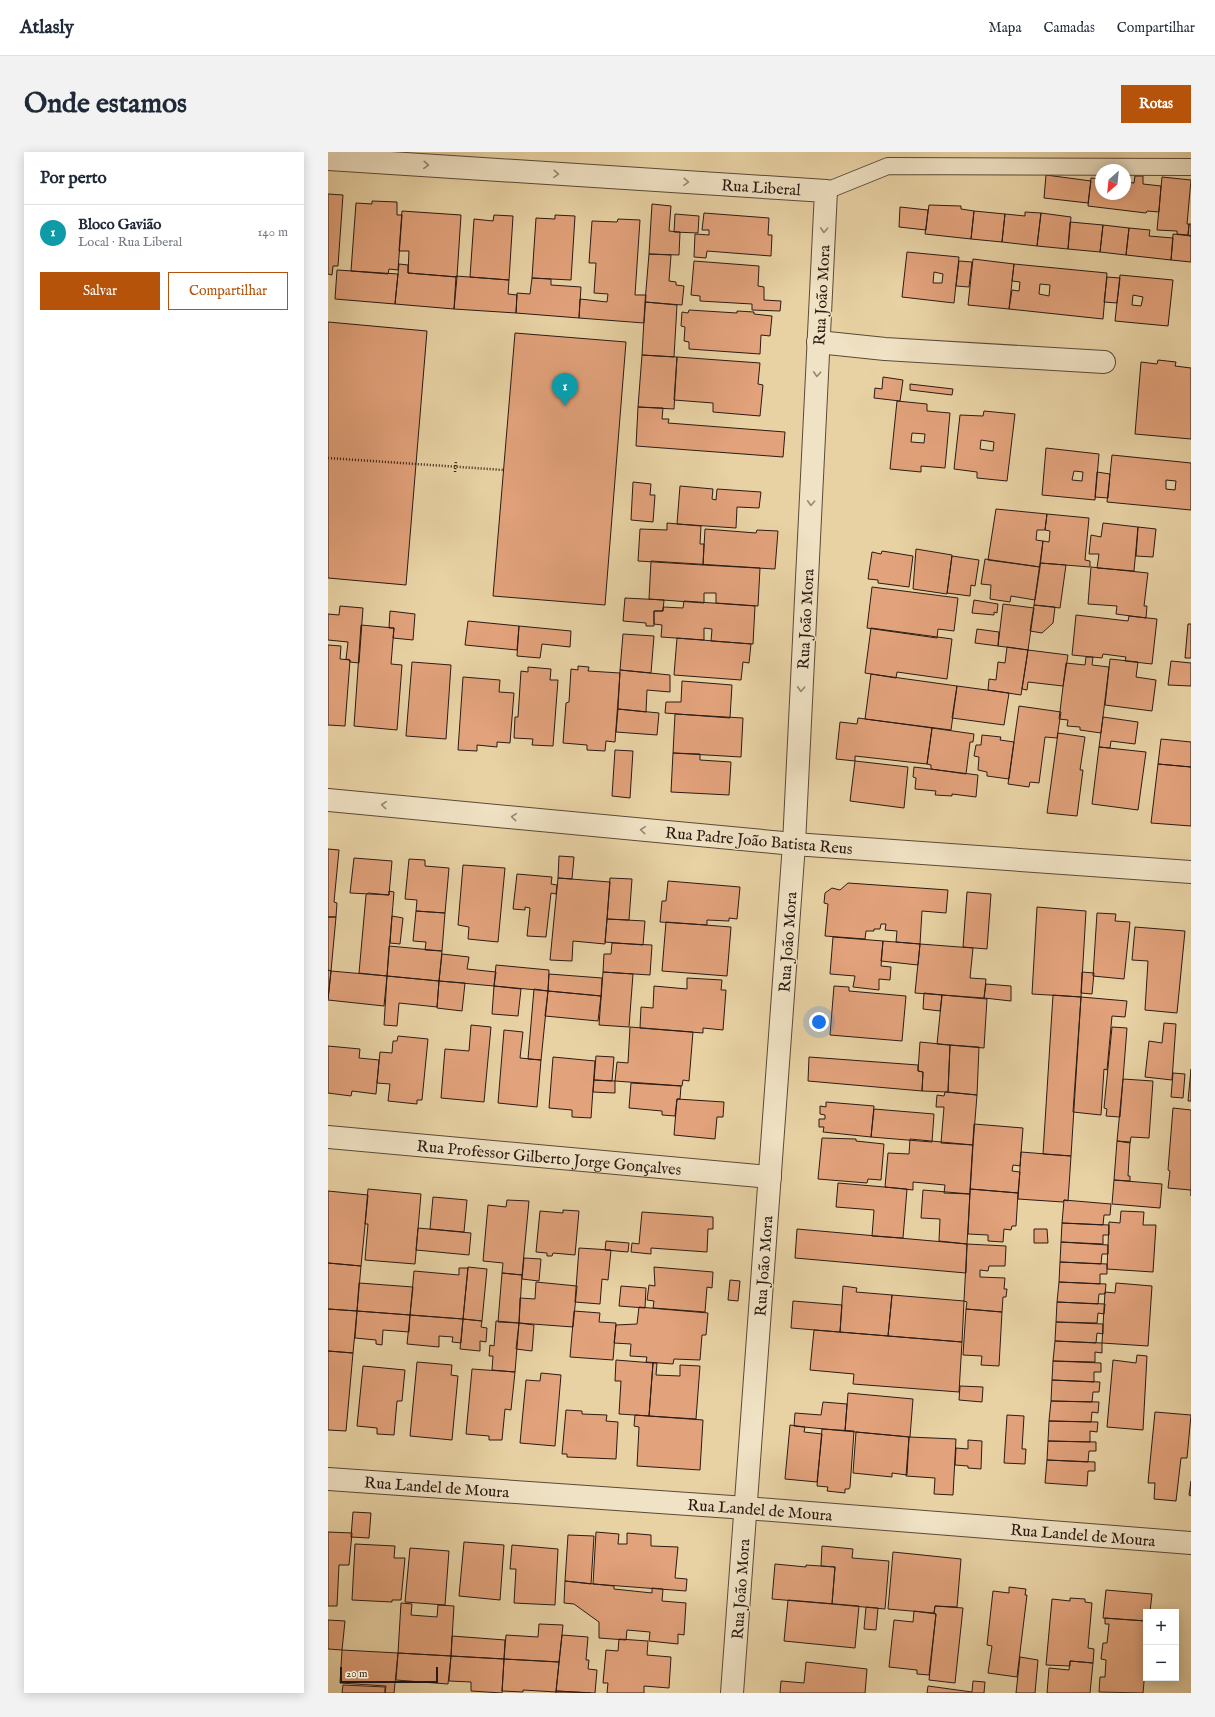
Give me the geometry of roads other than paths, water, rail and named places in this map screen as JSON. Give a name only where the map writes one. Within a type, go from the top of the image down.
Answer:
[{"type":"street","name":"Rua Liberal","points":[[340,157],[826,191]]},
{"type":"street","name":"Rua João Mora","points":[[732,1693],[794,844],[826,191]]},
{"type":"street","points":[[818,342],[885,349],[1104,362]]},
{"type":"street","name":"Rua Padre João Batista Reus","points":[[328,800],[794,844],[1191,872]]},
{"type":"street","name":"Rua Professor Gilberto Jorge Gonçalves","points":[[328,1137],[770,1177]]},
{"type":"street","name":"Rua Landel de Moura","points":[[328,1479],[746,1508],[1191,1543]]},
{"type":"lane","name":"Rua Liberal","points":[[826,191],[888,166],[1191,167]]},
{"type":"place","name":"Bloco Gavião","points":[[565,406]]}]
